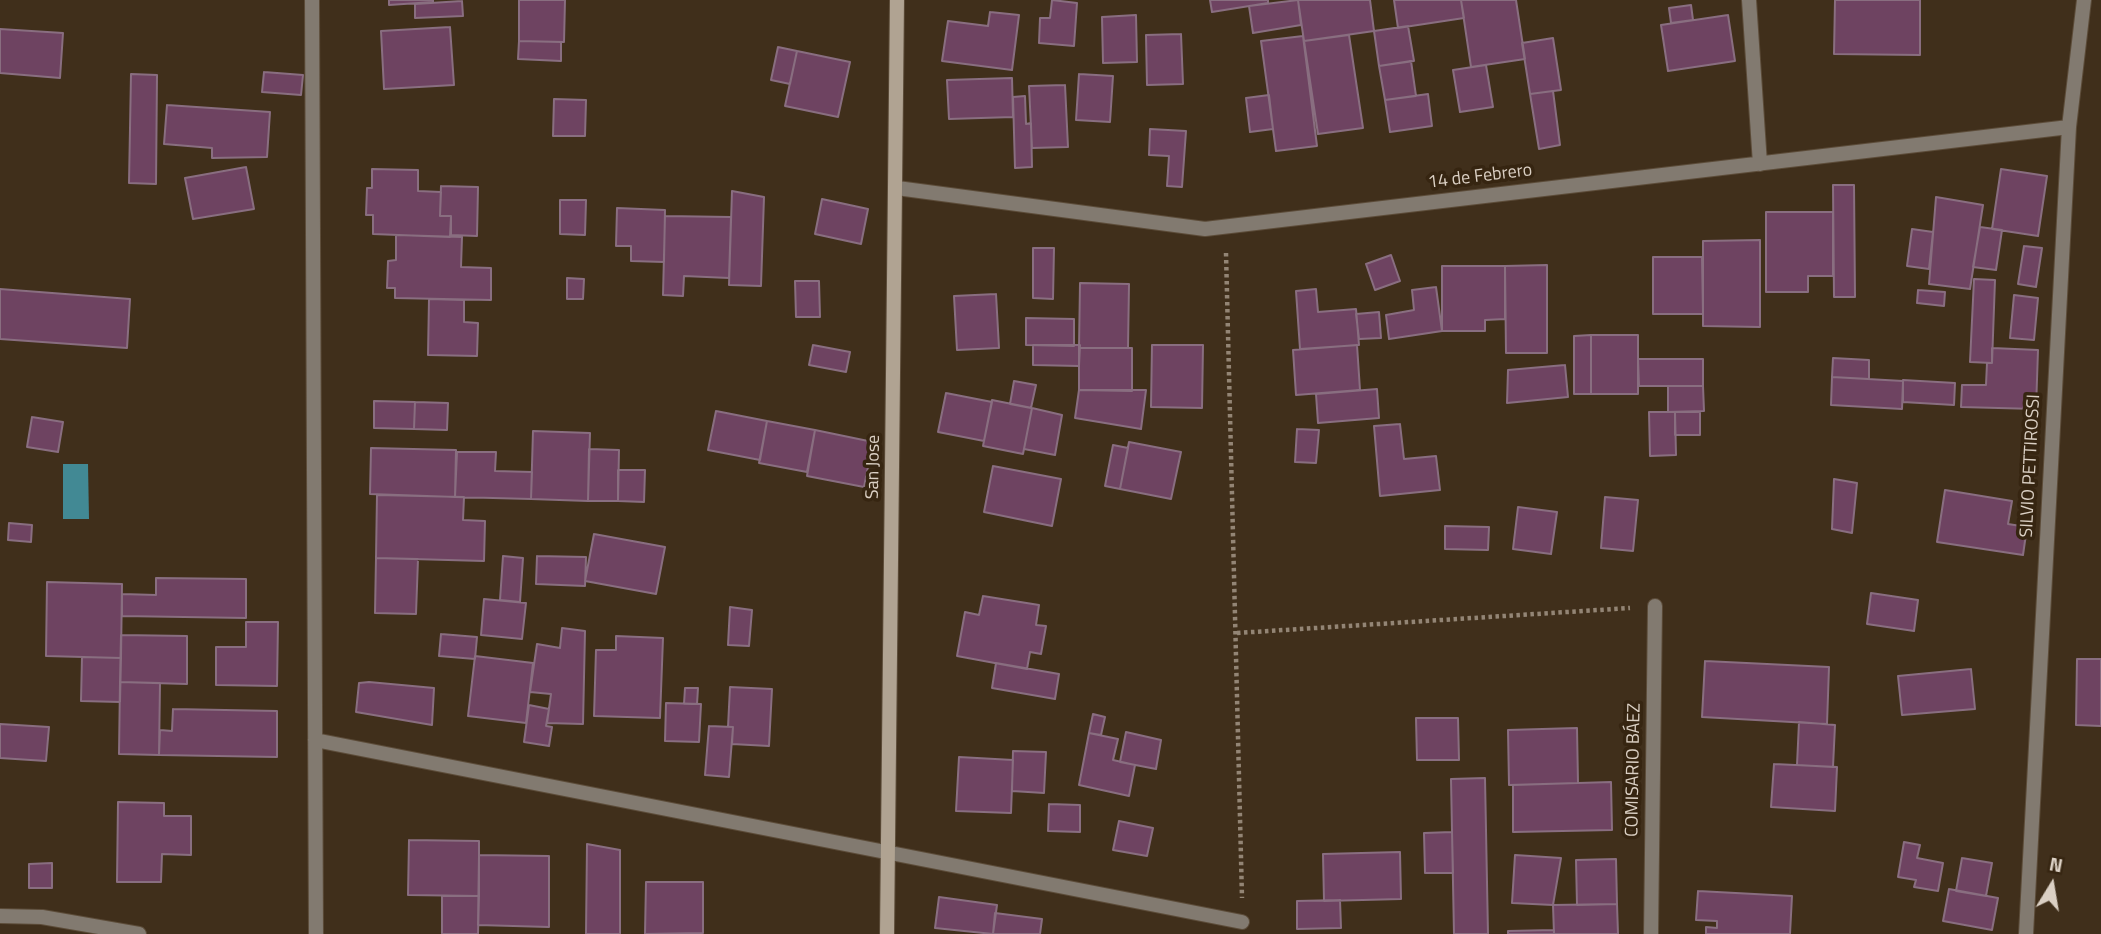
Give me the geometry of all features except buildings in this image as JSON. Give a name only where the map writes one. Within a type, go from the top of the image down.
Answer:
[{"type":"street","points":[[312,0],[316,934]]},
{"type":"street","name":"San Jose","points":[[887,934],[897,0]]},
{"type":"street","points":[[1749,0],[1760,164]]},
{"type":"street","name":"SILVIO PETTIROSSI","points":[[2026,934],[2069,127],[2084,0]]},
{"type":"street","name":"14 de Febrero","points":[[897,188],[1205,229],[2069,127]]},
{"type":"street","name":"COMISARIO BÁEZ","points":[[1651,934],[1655,606]]},
{"type":"street","points":[[315,740],[1242,922]]},
{"type":"street","points":[[0,916],[42,917],[139,934]]},
{"type":"path","points":[[1225,226],[1242,922]]},
{"type":"path","points":[[1237,633],[1655,606]]},
{"type":"water","points":[[63,464],[88,464],[89,519],[63,519]]}]
